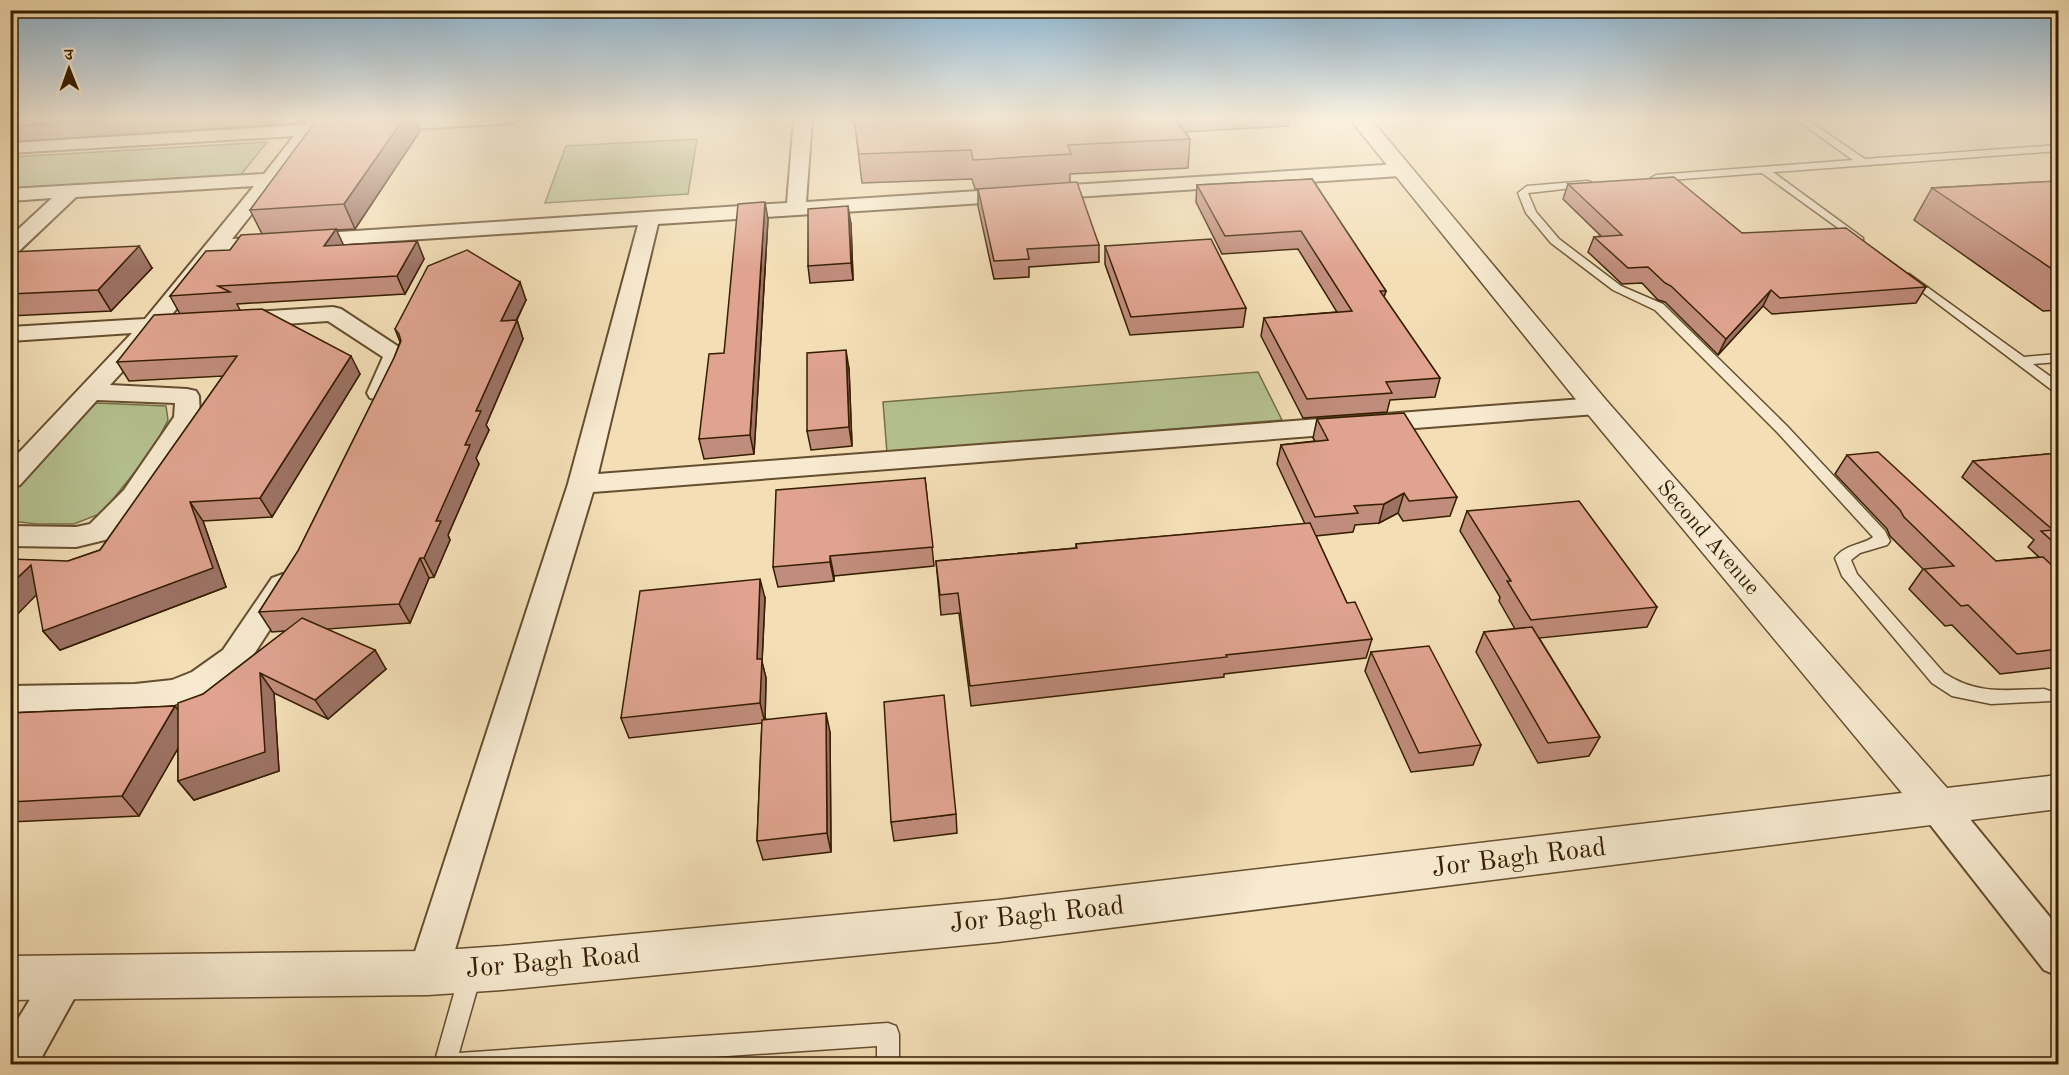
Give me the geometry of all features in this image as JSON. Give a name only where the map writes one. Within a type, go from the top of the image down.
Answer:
[{"type":"street","points":[[10,478],[152,325],[280,168]]},
{"type":"street","points":[[796,210],[799,168]]},
{"type":"street","points":[[218,246],[1400,170]]},
{"type":"street","name":"Second Avenue","points":[[1400,170],[1596,406],[1938,807],[2058,957]]},
{"type":"street","points":[[10,195],[271,179]]},
{"type":"street","points":[[10,249],[70,192]]},
{"type":"street","points":[[428,973],[582,484],[649,220]]},
{"type":"street","points":[[10,334],[337,315],[394,354],[394,360],[369,412]]},
{"type":"street","points":[[10,536],[76,537],[99,532],[135,496],[187,417],[187,396],[90,392]]},
{"type":"street","points":[[582,484],[1596,406]]},
{"type":"street","points":[[10,699],[135,697],[174,692],[203,681],[234,659],[298,560]]},
{"type":"street","name":"Jor Bagh Road","points":[[10,978],[428,973],[472,970],[998,921],[2058,792]]},
{"type":"street","points":[[15,1065],[64,979]]},
{"type":"lane","points":[[1646,179],[1786,168]]},
{"type":"lane","points":[[1764,170],[1872,250]]},
{"type":"lane","points":[[1598,183],[1527,189],[1523,193],[1531,213],[1555,241],[1617,288],[1659,307],[1782,429],[1880,535],[1882,541],[1855,549],[1843,558],[1850,576],[1938,678],[1958,691],[1991,697],[2044,696]]},
{"type":"lane","points":[[1900,271],[2058,388]]},
{"type":"lane","points":[[2021,361],[2058,358]]},
{"type":"lane","points":[[445,1065],[472,970]]},
{"type":"lane","points":[[455,1065],[888,1034],[888,1065]]},
{"type":"green space","points":[[11,168],[246,168],[240,176],[11,191]]},
{"type":"green space","points":[[558,168],[692,168],[688,194],[545,203]]},
{"type":"green space","points":[[1258,372],[1282,420],[887,453],[883,402]]},
{"type":"green space","points":[[96,403],[166,406],[168,420],[153,449],[102,513],[74,524],[11,521],[10,496]]},
{"type":"building","points":[[281,168],[369,168],[344,204],[250,210]]},
{"type":"building","points":[[1674,177],[1742,233],[1846,228],[1926,287],[1780,298],[1771,290],[1726,339],[1648,267],[1628,268],[1594,237],[1622,235],[1568,184]]},
{"type":"building","points":[[1312,179],[1386,291],[1380,291],[1440,378],[1386,382],[1392,393],[1307,399],[1264,318],[1352,311],[1301,231],[1225,236],[1197,185]]},
{"type":"building","points":[[2058,181],[2058,273],[1932,188]]},
{"type":"building","points":[[1077,182],[1099,245],[1027,249],[1029,259],[994,261],[978,189]]},
{"type":"building","points":[[765,202],[750,435],[699,439],[709,354],[724,353],[738,204]]},
{"type":"building","points":[[848,206],[851,263],[808,266],[808,209]]},
{"type":"building","points":[[336,229],[324,246],[417,241],[397,276],[218,286],[230,292],[170,296],[206,251],[230,250],[241,235]]},
{"type":"building","points":[[1211,239],[1246,308],[1131,317],[1105,246]]},
{"type":"building","points":[[139,246],[98,290],[10,294],[10,252]]},
{"type":"building","points":[[467,250],[520,282],[501,321],[517,320],[476,411],[481,411],[465,445],[470,445],[436,521],[441,521],[424,558],[420,558],[399,604],[259,612],[298,551],[394,358],[401,341],[395,329],[428,266]]},
{"type":"building","points":[[262,309],[351,356],[260,498],[190,502],[213,568],[43,631],[31,565],[10,585],[10,559],[68,561],[100,550],[237,356],[117,362],[154,315]]},
{"type":"building","points":[[846,350],[849,427],[807,431],[807,353]]},
{"type":"building","points":[[1404,413],[1457,497],[1409,501],[1404,493],[1384,504],[1354,506],[1358,513],[1315,517],[1281,445],[1328,440],[1317,419]]},
{"type":"building","points":[[1878,452],[1996,561],[2043,557],[2058,571],[2058,649],[2017,654],[1968,605],[1961,606],[1924,569],[1954,566],[1904,517],[1847,455]]},
{"type":"building","points":[[2058,453],[2058,546],[2041,531],[2053,530],[1973,461]]},
{"type":"building","points":[[925,478],[933,547],[830,556],[830,562],[773,567],[776,490]]},
{"type":"building","points":[[1579,501],[1657,607],[1531,620],[1507,581],[1511,581],[1467,511]]},
{"type":"building","points":[[1310,523],[1347,603],[1355,602],[1372,639],[970,686],[958,593],[940,595],[936,561],[1077,548],[1076,544]]},
{"type":"building","points":[[760,579],[757,659],[762,659],[760,703],[621,718],[640,591]]},
{"type":"building","points":[[302,618],[375,650],[315,700],[260,673],[265,752],[178,781],[178,703],[203,694]]},
{"type":"building","points":[[1532,627],[1600,737],[1548,743],[1484,632]]},
{"type":"building","points":[[1429,646],[1481,745],[1419,753],[1371,652]]},
{"type":"building","points":[[944,695],[956,814],[891,822],[884,702]]},
{"type":"building","points":[[175,706],[122,796],[10,802],[10,713]]},
{"type":"building","points":[[826,713],[827,833],[757,841],[762,720]]}]
